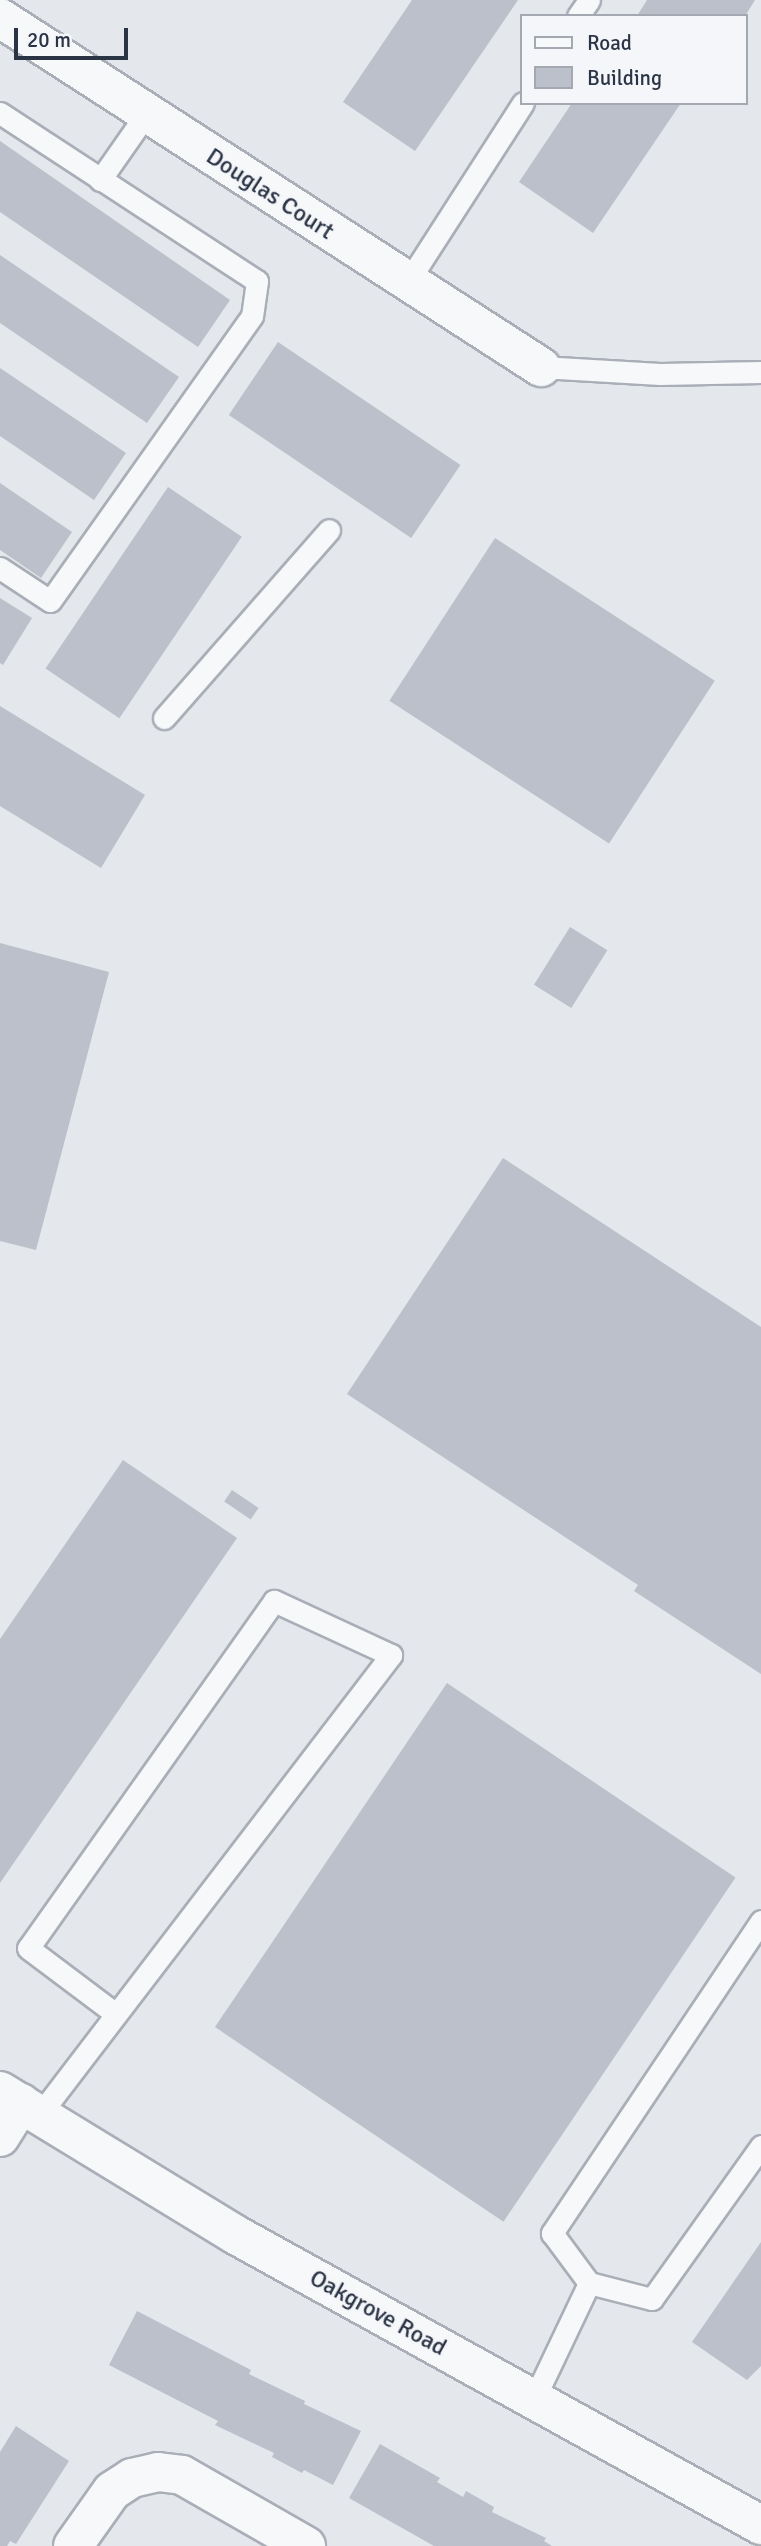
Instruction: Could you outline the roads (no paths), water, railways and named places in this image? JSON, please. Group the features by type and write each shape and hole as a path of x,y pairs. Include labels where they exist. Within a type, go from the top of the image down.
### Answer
{"street":[{"name":"Douglas Court","path":"0,18 407,284 541,367"},
{"path":"0,2137 20,2103"},
{"name":"Oakgrove Road","path":"20,2103 236,2235 761,2525"},
{"path":"73,2546 113,2491 132,2478 158,2472 182,2476 306,2546"}],"lane":[{"path":"407,284 522,105"},
{"path":"0,113 257,281 252,317 50,601 0,568"},
{"path":"100,180 146,114"},
{"path":"541,367 660,374 761,372"},
{"path":"164,718 328,530"},
{"path":"20,2103 116,2014 391,1655 274,1601 28,1948 116,2014"},
{"path":"761,1921 552,2233 589,2283 652,2299 761,2146"},
{"path":"534,2399 589,2283"}]}
